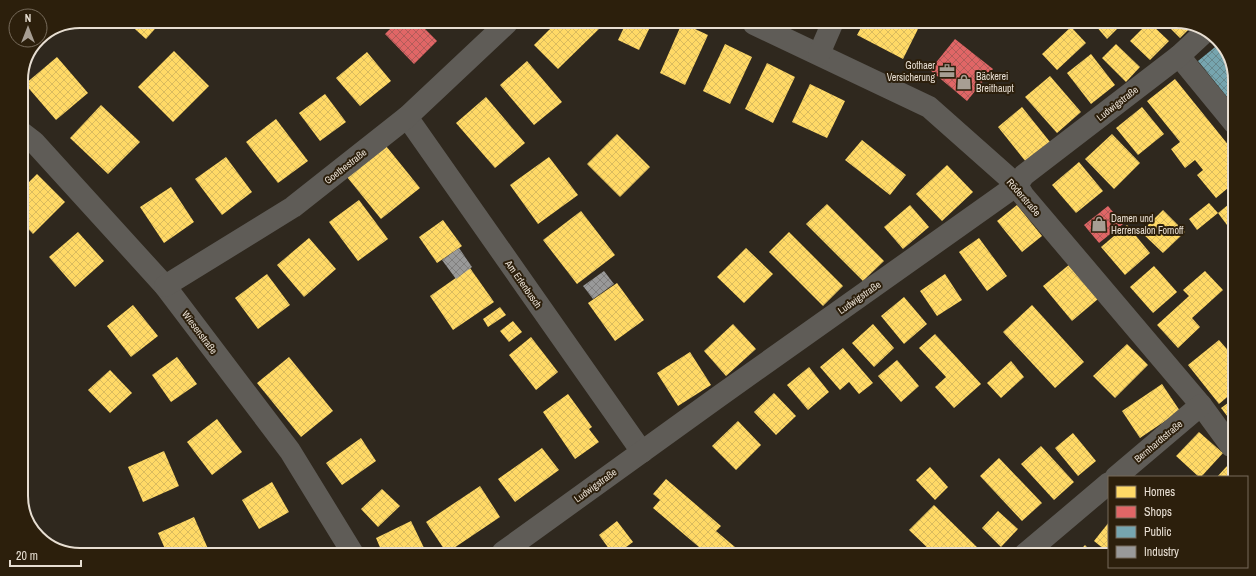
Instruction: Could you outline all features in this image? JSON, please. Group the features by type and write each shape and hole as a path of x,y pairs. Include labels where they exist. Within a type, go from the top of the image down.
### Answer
{"street":[{"name":"Goethestraße","path":"165,286 293,207 407,117 502,28"},
{"name":"Röderstraße","path":"763,28 929,107 1017,185 1023,195 1201,404 1228,442"},
{"path":"819,54 830,28"},
{"name":"Ludwigstraße","path":"509,548 1017,185 1024,175 1179,56 1202,35"},
{"path":"1179,56 1228,116"},
{"name":"Am Erlenbusch","path":"407,117 642,452"},
{"name":"Wiesenstraße","path":"28,137 34,142 165,286 290,452 350,548"},
{"name":"Bernhardtstraße","path":"1117,476 1201,404"},
{"path":"1032,548 1108,484"}],"building: Homes":[{"path":"134,28 156,28 146,39"},
{"path":"551,28 600,28 558,69 534,45"},
{"path":"624,28 650,28 639,50 618,40"},
{"path":"680,28 693,28 708,35 685,85 660,73"},
{"path":"861,28 918,28 903,59 857,35"},
{"path":"1070,28 1072,28 1086,43 1057,70 1042,54"},
{"path":"1098,28 1118,28 1107,39"},
{"path":"1143,28 1155,28 1169,41 1150,60 1130,41"},
{"path":"1170,28 1188,30 1180,38"},
{"path":"725,44 752,57 730,104 703,91"},
{"path":"1116,44 1140,67 1126,82 1102,58"},
{"path":"174,51 209,86 173,122 138,87"},
{"path":"367,52 391,81 360,106 336,78"},
{"path":"1091,54 1115,85 1091,104 1067,73"},
{"path":"57,57 88,93 56,120 28,87 28,81"},
{"path":"527,61 562,102 534,125 500,85"},
{"path":"767,63 795,77 773,123 745,109"},
{"path":"1050,76 1081,112 1057,133 1025,97"},
{"path":"1175,79 1228,145 1228,188 1216,198 1197,175 1203,170 1195,160 1185,168 1171,149 1180,142 1147,101"},
{"path":"810,84 845,101 827,138 792,122"},
{"path":"325,94 346,122 320,141 299,113"},
{"path":"486,97 525,143 495,168 456,123"},
{"path":"101,105 140,142 108,174 70,138"},
{"path":"1022,107 1050,142 1026,162 998,127"},
{"path":"1142,107 1164,134 1138,155 1116,128"},
{"path":"276,119 308,161 278,183 246,142"},
{"path":"617,134 650,167 620,197 587,164"},
{"path":"1112,134 1140,163 1114,189 1085,159"},
{"path":"862,140 906,175 890,195 845,160"},
{"path":"386,146 420,188 381,219 347,177"},
{"path":"226,157 252,192 222,215 195,179"},
{"path":"549,157 578,195 538,224 510,185"},
{"path":"1079,162 1103,191 1076,213 1052,185"},
{"path":"947,165 973,192 942,221 916,194"},
{"path":"37,174 65,202 33,234 28,229 28,183"},
{"path":"171,187 194,222 164,243 140,207"},
{"path":"359,200 388,239 358,261 329,222"},
{"path":"1209,203 1218,213 1197,230 1189,219"},
{"path":"827,204 884,261 863,281 806,224"},
{"path":"910,205 929,227 903,249 884,227"},
{"path":"1017,205 1042,236 1022,252 997,221"},
{"path":"1228,205 1228,226 1218,213"},
{"path":"1163,210 1185,232 1163,253 1141,232"},
{"path":"581,211 615,255 577,284 543,240"},
{"path":"443,220 462,246 437,263 419,237"},
{"path":"1127,225 1150,253 1125,275 1101,247"},
{"path":"78,232 104,261 75,287 49,257"},
{"path":"789,232 843,286 823,306 769,252"},
{"path":"309,238 336,269 304,297 277,265"},
{"path":"979,238 1007,276 987,291 959,252"},
{"path":"746,248 773,274 744,303 717,277"},
{"path":"1070,264 1098,299 1072,321 1043,286"},
{"path":"1154,266 1177,292 1153,313 1130,287"},
{"path":"470,268 494,302 453,330 430,296"},
{"path":"1205,271 1223,290 1192,318 1200,327 1178,348 1157,325 1189,296 1183,290"},
{"path":"267,274 290,305 258,329 235,298"},
{"path":"945,274 962,300 937,316 920,291"},
{"path":"617,283 644,320 615,341 588,303"},
{"path":"904,297 927,324 904,344 881,316"},
{"path":"133,305 158,336 131,357 107,326"},
{"path":"1032,305 1084,362 1055,388 1003,332"},
{"path":"500,307 506,315 488,327 483,319"},
{"path":"513,321 522,332 509,342 500,331"},
{"path":"733,324 756,349 726,376 704,351"},
{"path":"873,324 894,348 874,367 852,343"},
{"path":"935,334 981,384 954,408 935,387 946,377 919,348"},
{"path":"531,337 558,372 536,390 509,355"},
{"path":"1219,340 1228,350 1228,396 1219,404 1188,365"},
{"path":"1127,344 1148,365 1115,398 1093,376"},
{"path":"843,348 873,383 859,394 849,382 840,390 820,367"},
{"path":"690,352 711,385 678,406 657,373"},
{"path":"177,357 197,384 171,402 152,375"},
{"path":"289,357 333,411 301,437 257,383"},
{"path":"897,360 919,386 901,402 878,376"},
{"path":"1011,361 1024,377 1001,398 987,383"},
{"path":"809,367 829,392 808,410 787,385"},
{"path":"110,370 132,393 110,413 88,390"},
{"path":"1162,384 1180,411 1140,438 1122,411"},
{"path":"774,393 796,416 776,435 754,412"},
{"path":"568,394 592,427 589,429 599,442 575,459 543,412"},
{"path":"1228,403 1228,417 1221,408"},
{"path":"217,419 242,452 212,475 187,442"},
{"path":"738,421 761,445 736,470 712,446"},
{"path":"1199,432 1223,453 1202,476 1198,476 1176,456"},
{"path":"1073,433 1096,461 1078,476 1055,448"},
{"path":"361,438 376,461 342,485 326,463"},
{"path":"1041,446 1074,482 1054,500 1021,464"},
{"path":"542,448 559,470 515,502 498,479"},
{"path":"164,451 179,486 143,502 128,467"},
{"path":"999,458 1042,503 1022,521 980,476"},
{"path":"1227,466 1228,467 1228,476 1218,476"},
{"path":"930,467 948,487 935,500 916,480"},
{"path":"666,479 721,526 716,531 736,548 700,548 653,508 660,500 653,494"},
{"path":"272,482 289,512 259,529 242,500"},
{"path":"480,486 500,517 454,548 443,548 426,522"},
{"path":"382,489 400,506 378,527 361,509"},
{"path":"934,505 978,548 928,548 909,530"},
{"path":"998,511 1018,529 1001,547 982,528"},
{"path":"194,517 208,548 165,548 158,533"},
{"path":"411,521 424,548 380,548 376,538"},
{"path":"617,521 633,542 625,548 608,548 599,535"},
{"path":"1108,523 1108,548 1103,548 1094,541"}],"building: Shops":[{"path":"391,28 424,28 437,41 414,64 385,34"},
{"path":"955,39 993,69 967,101 930,70"},
{"path":"1108,206 1123,224 1099,243 1084,225"}],"building: Public":[{"path":"1216,47 1223,57 1227,70 1228,98 1198,61"}],"building: Industry":[{"path":"459,248 472,267 456,279 442,260"},
{"path":"604,271 614,284 593,299 583,286"}],"place":[{"name":"Gothaer Versicherung","path":"947,71"},
{"name":"Bäckerei Breithaupt","path":"964,82"},
{"name":"Damen und Herrensalon Fornoff","path":"1099,224"}]}
